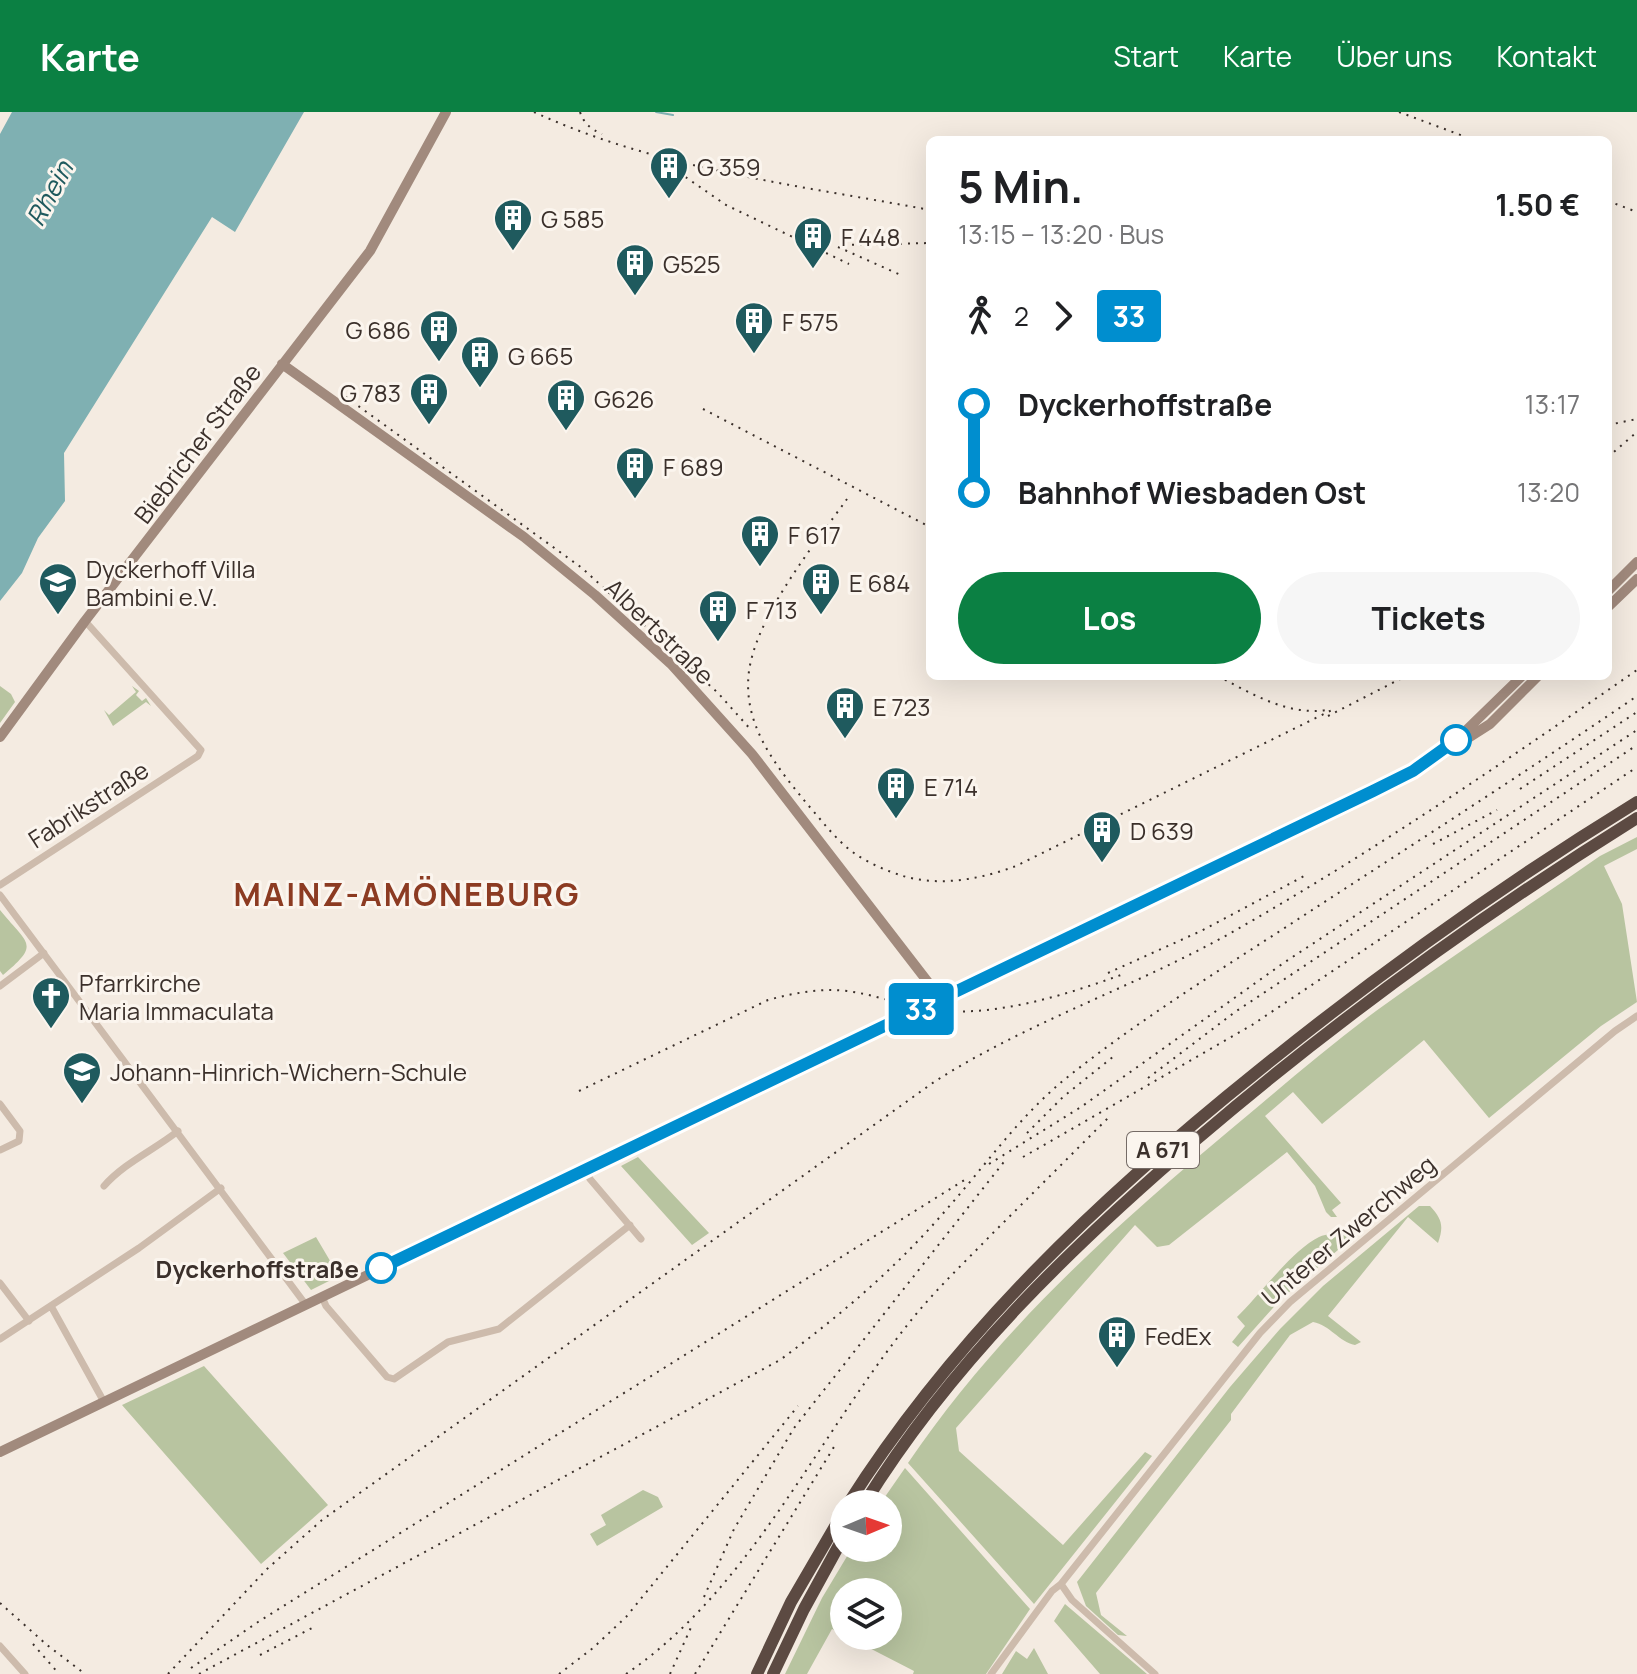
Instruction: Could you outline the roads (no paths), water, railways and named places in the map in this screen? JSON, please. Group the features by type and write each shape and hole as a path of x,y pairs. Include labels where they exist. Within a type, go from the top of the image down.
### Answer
{"highway":[{"name":"A 671","path":"869,1490 898,1429 972,1336 1030,1273 1098,1208 1303,1034 1506,887 1637,802"},
{"name":"A 671","path":"860,1490 909,1438 992,1334 1060,1263 1169,1163 1244,1099 1381,992 1474,925 1637,818"},
{"path":"757,1674 791,1602 830,1535"},
{"path":"773,1674 830,1562"}],"main road":[{"name":"Biebricher Straße","path":"0,737 85,621 373,246 446,112"},
{"name":"Albertstraße","path":"282,364 524,537 595,595 671,664 752,754 941,999"},
{"path":"1612,587 1637,562"},
{"path":"1612,603 1637,579"},
{"path":"1448,748 1518,680"},
{"path":"0,1452 1413,771 1480,732 1534,680"}],"street":[{"name":"Fabrikstraße","path":"0,885 198,756 201,750 85,621"},
{"path":"0,895 306,1305"},
{"path":"0,986 44,953"},
{"name":"Unterer Zwerchweg","path":"991,1674 1052,1591 1061,1584 1260,1333 1290,1302 1615,1031 1637,1016"},
{"path":"0,1104 20,1131 19,1141 0,1150"},
{"path":"104,1186 117,1171 155,1149 178,1131"},
{"path":"586,1170 590,1179 641,1239"},
{"path":"0,1339 139,1248 221,1188"},
{"path":"322,1297 326,1306 387,1377 394,1379 448,1342 499,1329 630,1225"},
{"path":"0,1283 29,1321"},
{"path":"51,1306 104,1402"},
{"path":"1061,1584 1072,1600 1155,1674"},
{"path":"0,1646 25,1674"}],"water":[{"name":"Rhein","path":"12,112 304,112 235,232 212,217 64,453 65,501 38,538 22,573 0,601 0,134"}],"waterway":[{"path":"656,112 673,115"}],"railway":[{"path":"534,112 581,132 679,161 779,183 926,209"},
{"path":"580,112 588,126 602,134"},
{"path":"1399,112 1463,136"},
{"path":"657,163 684,176 726,205 849,264"},
{"path":"1612,203 1637,212"},
{"path":"844,245 926,243"},
{"path":"838,247 903,276"},
{"path":"339,392 582,568 718,693 752,731"},
{"path":"703,409 926,525"},
{"path":"1612,424 1637,419"},
{"path":"1612,454 1637,432"},
{"path":"847,499 789,581 763,627 754,649 748,691 756,727 784,775 841,842 859,857 884,869 917,879 946,881 975,878 1016,866 1336,708"},
{"path":"168,1674 267,1569 322,1520 934,1082 1007,1040 1161,969 1236,930 1439,804 1637,670"},
{"path":"1226,680 1284,706 1298,710 1326,710"},
{"path":"1328,716 1398,680"},
{"path":"199,1674 780,1360 888,1271 927,1231 1032,1110 1064,1080 1171,1002 1637,696"},
{"path":"1520,789 1637,712"},
{"path":"989,1164 1081,1107 1285,962 1637,730"},
{"path":"1148,1078 1235,1012 1637,745"},
{"path":"1023,1157 1252,1025 1637,767"},
{"path":"1433,844 1497,810"},
{"path":"1108,973 1201,931 1308,874"},
{"path":"579,1091 768,1000 787,995 837,990 930,1010 987,1010 1033,1002 1121,975"},
{"path":"1027,1133 1063,1097 1114,1056"},
{"path":"626,1674 669,1640 708,1601 744,1558 778,1513 872,1372 925,1303 1111,1115"},
{"path":"704,1597 734,1529 794,1428 1007,1158"},
{"path":"191,1668 258,1622 966,1179"},
{"path":"559,1674 626,1617 798,1406"},
{"path":"695,1674 837,1442"},
{"path":"0,1603 85,1674"},
{"path":"670,1674 693,1623"},
{"path":"260,1655 314,1627"},
{"path":"33,1644 59,1674"}],"place":[{"name":"G 359","path":"669,200"},
{"name":"G 585","path":"513,252"},
{"name":"F 448","path":"813,270"},
{"name":"G525","path":"635,297"},
{"name":"F 575","path":"754,355"},
{"name":"G 686","path":"439,363"},
{"name":"G 665","path":"480,389"},
{"name":"G 783","path":"429,426"},
{"name":"G626","path":"566,432"},
{"name":"F 689","path":"635,500"},
{"name":"F 617","path":"760,568"},
{"name":"Dyckerhoff Villa Bambini e.V.","path":"58,616"},
{"name":"E 684","path":"821,616"},
{"name":"F 713","path":"718,643"},
{"name":"E 723","path":"845,740"},
{"name":"E 714","path":"896,820"},
{"name":"D 639","path":"1102,864"},
{"name":"Pfarrkirche Maria Immaculata","path":"51,1030"},
{"name":"Johann-Hinrich-Wichern-Schule","path":"82,1105"},
{"name":"Dyckerhoffstraße","path":"381,1268"},
{"name":"FedEx","path":"1117,1369"}],"district":[{"name":"MAINZ-AMÖNEBURG","path":"407,894"}]}
